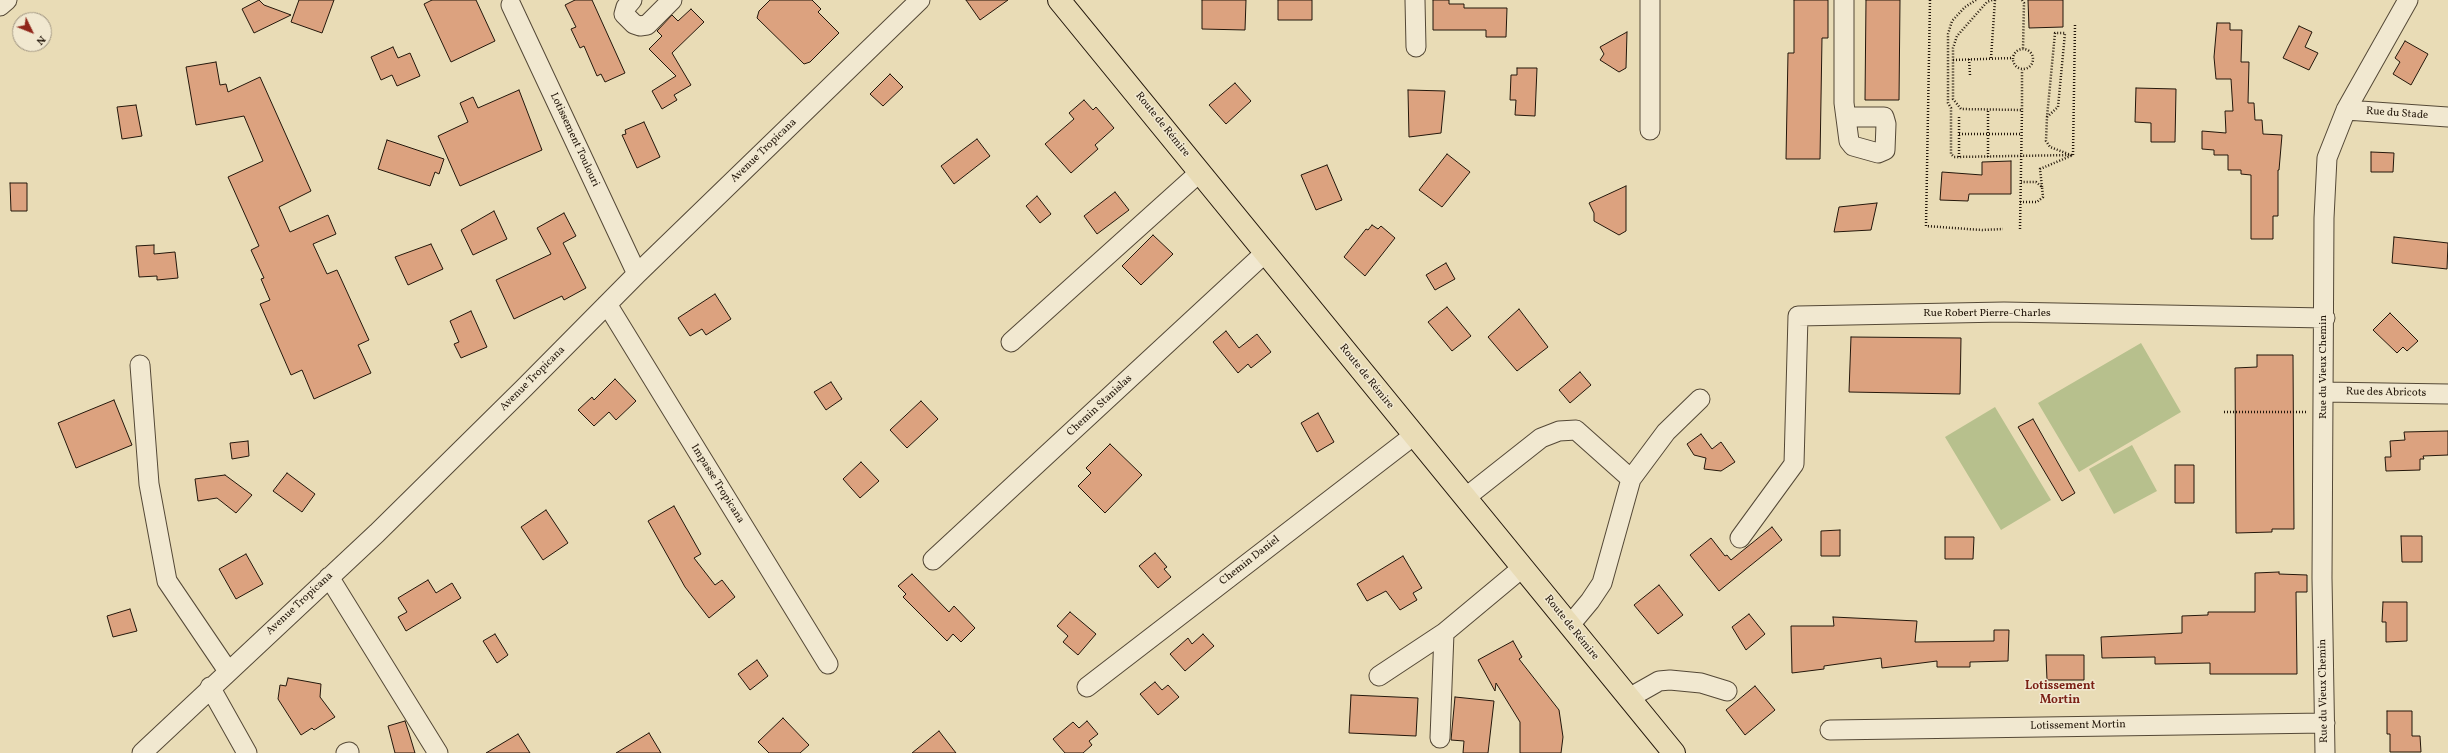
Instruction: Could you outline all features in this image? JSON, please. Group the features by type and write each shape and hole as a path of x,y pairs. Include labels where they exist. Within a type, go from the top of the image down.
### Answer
{"main road":[{"name":"Route de Rémire","path":"1059,0 1266,252 1413,436 1674,753"}],"street":[{"path":"0,6 7,0"},
{"path":"632,0 626,7 624,14 634,24 640,26 647,25 672,0"},
{"name":"Avenue Tropicana","path":"142,753 210,687 329,577 524,388 636,274 920,0"},
{"path":"1415,0 1416,47"},
{"path":"1650,0 1650,130"},
{"path":"1844,0 1845,110"},
{"name":"Rue du Vieux Chemin","path":"2325,753 2322,578 2327,158 2346,110 2408,0"},
{"name":"Lotissement Toulouri","path":"511,5 636,274"},
{"name":"Rue du Stade","path":"2346,110 2448,117"},
{"path":"1011,342 1200,172"},
{"name":"Chemin Stanislas","path":"933,560 1266,252"},
{"name":"Impasse Tropicana","path":"606,304 828,664"},
{"name":"Rue Robert Pierre-Charles","path":"1740,538 1794,464 1798,316 2004,312 2325,318"},
{"path":"140,365 149,484 167,581 228,671"},
{"name":"Rue des Abricots","path":"2324,392 2448,394"},
{"path":"1570,625 1590,601 1602,583 1631,479 1666,432 1700,399"},
{"path":"1464,498 1541,438 1559,431 1576,430 1631,479"},
{"name":"Chemin Daniel","path":"1087,687 1413,436"},
{"path":"1379,676 1444,634 1522,568"},
{"path":"329,577 438,753"},
{"path":"1440,738 1444,634"},
{"path":"1629,698 1659,681 1670,680 1701,683 1727,691"},
{"path":"210,687 247,753"},
{"name":"Lotissement Mortin","path":"1830,730 2325,723"}],"path":[{"path":"1930,0 1926,226 1982,230 2003,229"},
{"path":"1976,0 1965,7 1952,21 1948,34 1948,103 1951,108 1951,154 1959,157 2073,155"},
{"path":"1992,0 1987,2 1957,36 1953,48 1953,99 1956,105 1961,109 2022,110"},
{"path":"1991,58 1995,0"},
{"path":"2022,0 2024,3 2023,49"},
{"path":"2073,155 2075,24"},
{"path":"2047,117 2058,107 2065,33 2055,33 2047,117 2046,140 2050,147 2073,155"},
{"path":"2012,58 2015,52 2023,49 2031,52 2033,59 2031,66 2022,70"},
{"path":"1953,60 2012,58"},
{"path":"2012,58 2016,67 2022,70"},
{"path":"1969,60 1970,75"},
{"path":"2020,229 2022,70"},
{"path":"1988,110 1988,156"},
{"path":"1959,117 1959,157"},
{"path":"1959,134 2021,134"},
{"path":"2020,202 2037,202 2043,197 2040,169 2073,155"},
{"path":"2021,182 2036,182 2042,187"},
{"path":"2224,412 2311,413 2324,410"}],"green space":[{"path":"2141,343 2181,412 2079,472 2038,403"},
{"path":"1995,407 2051,500 2001,530 1945,437"},
{"path":"2132,445 2157,491 2114,514 2089,469"}],"building":[{"path":"259,0 264,5 291,15 254,33 242,9"},
{"path":"299,0 334,0 322,33 291,22"},
{"path":"432,0 476,0 495,41 451,62 424,4"},
{"path":"575,0 592,0 625,73 605,82 601,74 597,76 584,46 580,48 571,29 576,27 565,5"},
{"path":"770,0 812,0 821,9 818,12 839,33 810,62 804,64 757,18 759,11"},
{"path":"966,0 1008,0 980,20"},
{"path":"1202,0 1246,0 1245,30 1202,29"},
{"path":"1278,0 1312,0 1312,20 1278,20"},
{"path":"1433,0 1449,0 1449,4 1464,4 1464,8 1507,8 1506,37 1486,37 1486,30 1433,30"},
{"path":"1794,0 1828,0 1828,38 1822,38 1820,159 1786,159 1788,53 1794,53"},
{"path":"1866,0 1900,0 1899,100 1865,100"},
{"path":"2028,0 2063,0 2063,27 2029,28"},
{"path":"691,9 704,22 672,53 691,85 674,95 677,100 662,109 652,91 676,76 649,49 662,36 657,31 672,15 678,21"},
{"path":"2217,23 2230,23 2230,30 2242,30 2241,62 2249,62 2248,103 2254,103 2255,120 2262,120 2263,134 2282,135 2278,170 2278,216 2273,216 2273,239 2251,239 2251,175 2241,174 2241,170 2228,170 2228,155 2214,155 2214,150 2202,149 2202,131 2226,133 2225,111 2233,111 2231,79 2216,79 2214,57"},
{"path":"2299,26 2312,32 2305,47 2318,53 2309,70 2283,58"},
{"path":"1627,32 1626,68 1619,72 1600,60 1604,54 1600,47"},
{"path":"2405,41 2428,54 2411,85 2393,74 2400,62 2395,58"},
{"path":"393,47 398,58 410,53 420,76 397,86 392,75 381,80 371,57"},
{"path":"216,62 220,85 226,84 228,92 260,77 311,191 279,207 290,232 328,215 336,234 313,244 327,274 337,270 369,340 358,345 371,373 314,399 302,370 291,375 260,304 270,300 261,279 264,278 251,250 259,246 228,177 263,161 244,116 196,125 186,67"},
{"path":"1517,68 1537,68 1535,116 1515,115 1516,100 1510,100 1511,75 1517,75"},
{"path":"890,74 903,87 883,106 870,94"},
{"path":"1235,83 1251,101 1226,124 1209,105"},
{"path":"2136,88 2176,89 2175,142 2151,142 2151,123 2135,122"},
{"path":"519,90 542,150 460,186 438,136 468,122 460,103 473,97 478,108"},
{"path":"1408,90 1445,91 1441,133 1409,137"},
{"path":"1084,100 1093,110 1096,107 1114,128 1095,145 1098,149 1071,173 1045,144 1074,119 1069,113"},
{"path":"136,105 142,136 122,139 117,107"},
{"path":"644,122 660,157 637,168 622,135 626,134 625,130"},
{"path":"977,139 990,156 954,184 941,166"},
{"path":"387,140 444,159 439,174 435,172 430,186 378,169"},
{"path":"2371,152 2394,153 2393,172 2371,172"},
{"path":"1447,154 1470,172 1442,207 1419,190"},
{"path":"2011,161 2011,194 1969,194 1968,201 1940,200 1942,172 1982,175 1982,162"},
{"path":"1327,165 1342,200 1316,210 1301,175"},
{"path":"10,183 27,183 27,211 11,211"},
{"path":"1626,186 1626,231 1619,235 1594,221 1594,213 1589,203"},
{"path":"1115,192 1129,210 1097,234 1084,216"},
{"path":"1037,196 1051,214 1040,223 1026,206"},
{"path":"1877,203 1871,230 1834,232 1839,207"},
{"path":"494,211 507,239 473,255 461,230"},
{"path":"564,213 576,236 563,243 586,288 564,300 562,296 514,319 496,280 551,254 537,228"},
{"path":"1372,225 1378,229 1381,226 1395,238 1365,276 1344,257 1366,229 1368,230"},
{"path":"1153,235 1173,254 1141,285 1122,266"},
{"path":"2394,237 2448,243 2447,269 2392,263"},
{"path":"431,244 443,269 408,285 395,257"},
{"path":"154,245 154,254 175,252 178,278 157,280 157,276 139,277 136,246"},
{"path":"1446,263 1455,279 1435,290 1426,275"},
{"path":"715,294 731,319 706,335 702,329 690,336 678,318"},
{"path":"1447,307 1471,336 1452,351 1428,322"},
{"path":"1519,309 1548,347 1517,371 1488,337"},
{"path":"471,311 487,347 461,358 454,344 459,342 450,321"},
{"path":"2390,313 2418,341 2407,351 2403,347 2397,353 2373,330"},
{"path":"1226,331 1239,348 1257,334 1271,352 1251,368 1248,364 1238,373 1213,342"},
{"path":"1851,337 1961,338 1960,394 1849,392"},
{"path":"2257,355 2293,355 2294,529 2272,529 2272,532 2236,533 2235,368 2257,367"},
{"path":"1580,372 1591,385 1570,403 1559,390"},
{"path":"615,379 636,401 616,420 609,412 594,426 578,410 592,397 594,400"},
{"path":"831,382 842,399 826,410 814,392"},
{"path":"114,400 132,445 76,468 58,423"},
{"path":"921,401 938,419 907,448 890,430"},
{"path":"1318,413 1334,442 1317,452 1301,423"},
{"path":"2033,419 2075,493 2062,501 2018,427"},
{"path":"2448,431 2448,455 2423,456 2424,459 2420,459 2420,470 2386,471 2385,457 2391,457 2390,441 2405,440 2404,432"},
{"path":"1701,434 1712,449 1721,442 1735,462 1721,471 1704,469 1706,458 1694,455 1687,444"},
{"path":"248,441 249,456 232,459 230,443"},
{"path":"1110,444 1142,475 1105,513 1078,486 1091,473 1086,468"},
{"path":"861,462 879,481 860,498 843,479"},
{"path":"2175,465 2194,465 2194,503 2175,503"},
{"path":"287,473 315,494 302,512 273,491"},
{"path":"225,475 252,495 236,513 217,498 198,501 195,479"},
{"path":"674,506 701,554 694,558 715,585 722,580 735,597 709,618 685,587 648,521"},
{"path":"546,510 568,543 543,560 521,527"},
{"path":"1772,527 1782,540 1719,591 1690,555 1711,538 1725,556 1727,555 1731,560"},
{"path":"1840,530 1840,556 1821,556 1821,531"},
{"path":"2401,536 2422,536 2422,562 2402,562"},
{"path":"1945,537 1974,537 1973,559 1945,559"},
{"path":"1155,553 1167,567 1164,569 1171,577 1158,588 1139,566"},
{"path":"246,554 263,584 236,599 219,569"},
{"path":"1403,556 1422,588 1413,593 1417,600 1400,610 1386,591 1367,601 1357,584"},
{"path":"2279,572 2279,574 2307,575 2307,592 2296,592 2297,674 2210,674 2210,663 2155,664 2155,657 2102,658 2101,637 2182,633 2182,616 2208,615 2208,612 2255,612 2255,573"},
{"path":"912,574 949,612 954,606 975,628 961,642 953,634 947,641 903,597 906,594 898,586"},
{"path":"428,580 436,593 452,583 461,598 406,631 398,617 407,612 398,598"},
{"path":"1659,585 1683,615 1658,634 1634,605"},
{"path":"2383,602 2407,602 2407,641 2386,642 2386,622 2382,622"},
{"path":"130,609 137,631 113,637 107,616"},
{"path":"1070,612 1096,634 1078,655 1063,642 1068,636 1057,626"},
{"path":"1749,614 1765,634 1746,650 1732,627"},
{"path":"1833,617 1917,621 1915,642 1994,641 1994,630 2009,630 2008,661 1970,662 1970,667 1937,667 1937,661 1882,668 1881,658 1824,666 1824,669 1792,673 1791,626 1834,626"},
{"path":"495,634 508,655 497,663 483,641"},
{"path":"1203,634 1214,646 1185,671 1170,654 1188,638 1192,644"},
{"path":"1513,641 1522,657 1519,659 1559,710 1563,737 1561,753 1520,753 1520,722 1496,683 1495,691 1478,660"},
{"path":"2046,655 2084,655 2084,680 2047,680"},
{"path":"757,660 768,676 750,690 738,674"},
{"path":"288,678 321,684 320,697 335,717 314,730 312,728 301,735 278,699 280,685 286,686"},
{"path":"1155,682 1162,690 1168,685 1179,697 1158,715 1140,694"},
{"path":"1755,686 1775,710 1745,735 1726,710"},
{"path":"1351,695 1418,698 1416,736 1349,733"},
{"path":"1455,697 1494,701 1488,753 1463,753 1464,741 1451,740"},
{"path":"2387,711 2412,711 2412,736 2420,736 2421,752 2390,752 2390,734 2387,734"},
{"path":"783,718 809,745 800,753 769,753 758,742"},
{"path":"405,721 415,753 395,753 388,726"},
{"path":"1087,721 1098,734 1089,741 1092,745 1083,753 1065,753 1053,739 1073,722 1079,728"},
{"path":"939,731 956,753 912,753"},
{"path":"649,733 661,753 616,753"},
{"path":"518,734 530,753 486,753"}],"district":[{"name":"Lotissement Mortin","path":"2060,694"}]}
